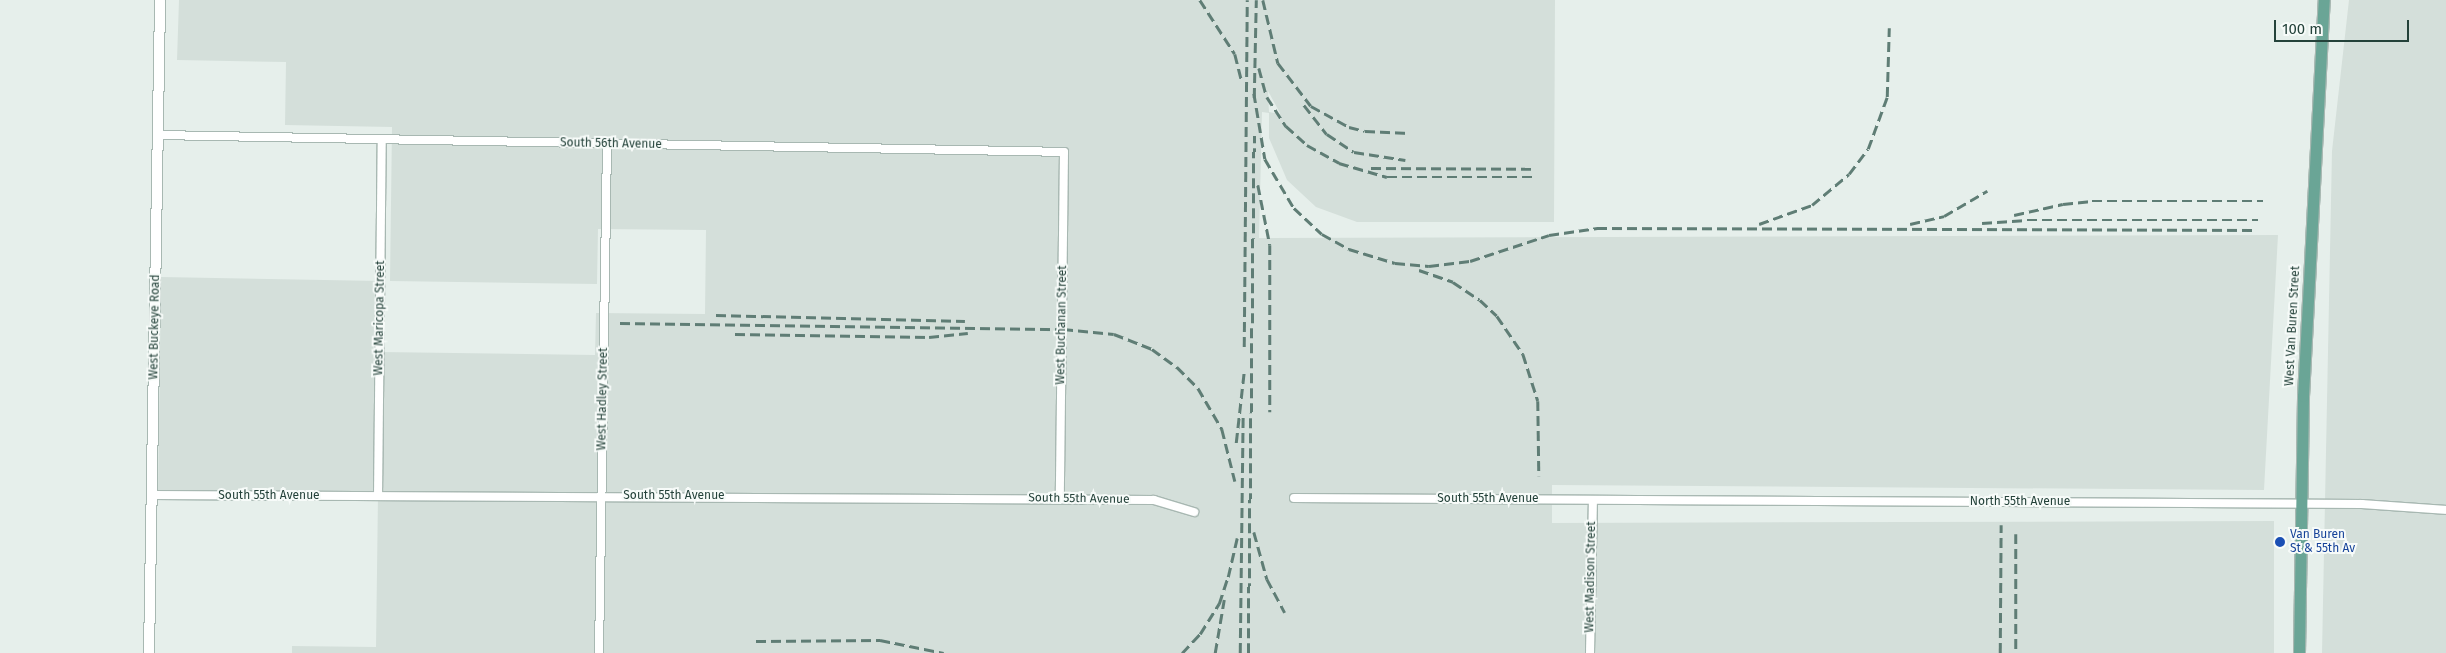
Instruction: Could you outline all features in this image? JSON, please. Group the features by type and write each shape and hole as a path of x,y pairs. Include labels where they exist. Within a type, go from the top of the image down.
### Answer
{"main road":[{"name":"West Buckeye Road","path":"149,653 160,0"},
{"name":"West Van Buren Street","path":"2299,653 2300,504 2314,148 2324,0"}],"street":[{"name":"South 56th Avenue","path":"158,135 1064,152"},
{"name":"West Maricopa Street","path":"378,496 382,140"},
{"name":"West Hadley Street","path":"598,653 607,144"},
{"name":"West Buchanan Street","path":"1060,499 1064,152"},
{"name":"South 55th Avenue","path":"153,495 1154,500 1194,512"},
{"name":"South 55th Avenue","path":"1294,498 1593,500"},
{"name":"North 55th Avenue","path":"1593,500 2396,505 2446,510"},
{"name":"West Madison Street","path":"1590,653 1593,500"}],"shaded area":[{"path":"179,0 1555,0 1554,222 1357,222 1316,207 1287,180 1269,138 1269,113 1262,112 1259,238 2278,235 2264,490 1552,485 1552,523 2274,521 2274,653 292,653 292,646 376,647 378,495 158,491 161,277 380,281 380,352 595,355 596,313 705,314 706,230 598,229 597,284 390,281 392,127 285,125 286,62 177,60","holes":["1268,91 1280,113 1269,112"]},
{"path":"2349,0 2446,0 2446,653 2322,653 2332,151"}],"railway":[{"path":"1200,0 1235,54 1242,82"},
{"path":"1244,347 1247,0"},
{"path":"1254,98 1256,0"},
{"path":"1263,0 1278,63 1311,106 1349,127 1365,131 1409,133"},
{"path":"1759,224 1812,205 1849,174 1868,149 1887,97 1889,28"},
{"path":"1259,68 1267,97 1286,126 1307,145 1339,163 1387,177 1536,177"},
{"path":"1254,93 1265,159 1294,208 1322,234 1349,249 1395,263 1429,266 1470,261 1549,235 1597,228 2256,230"},
{"path":"1304,105 1327,134 1354,152 1405,160"},
{"path":"1248,653 1254,136"},
{"path":"1371,168 1536,169"},
{"path":"1258,185 1270,245 1270,412"},
{"path":"1910,224 1944,216 1987,191"},
{"path":"2014,215 2063,204 2092,201 2263,201"},
{"path":"1982,223 2027,220 2258,220"},
{"path":"1419,270 1453,282 1480,300 1497,316 1523,354 1538,401 1539,476"},
{"path":"716,315 965,321"},
{"path":"620,323 1063,329 1114,334 1152,349 1177,367 1198,388 1222,429 1235,481"},
{"path":"735,334 929,337 968,333"},
{"path":"1236,443 1244,372"},
{"path":"1240,653 1243,417"},
{"path":"2000,653 2001,525"},
{"path":"1254,532 1267,579 1285,613"},
{"path":"2016,534 2016,653"},
{"path":"1182,653 1200,634 1219,604 1228,577 1237,538"},
{"path":"1215,653 1224,600"},
{"path":"756,641 880,640 944,653"}],"place":[{"name":"Van Buren St & 55th Av","path":"2280,542"}]}
